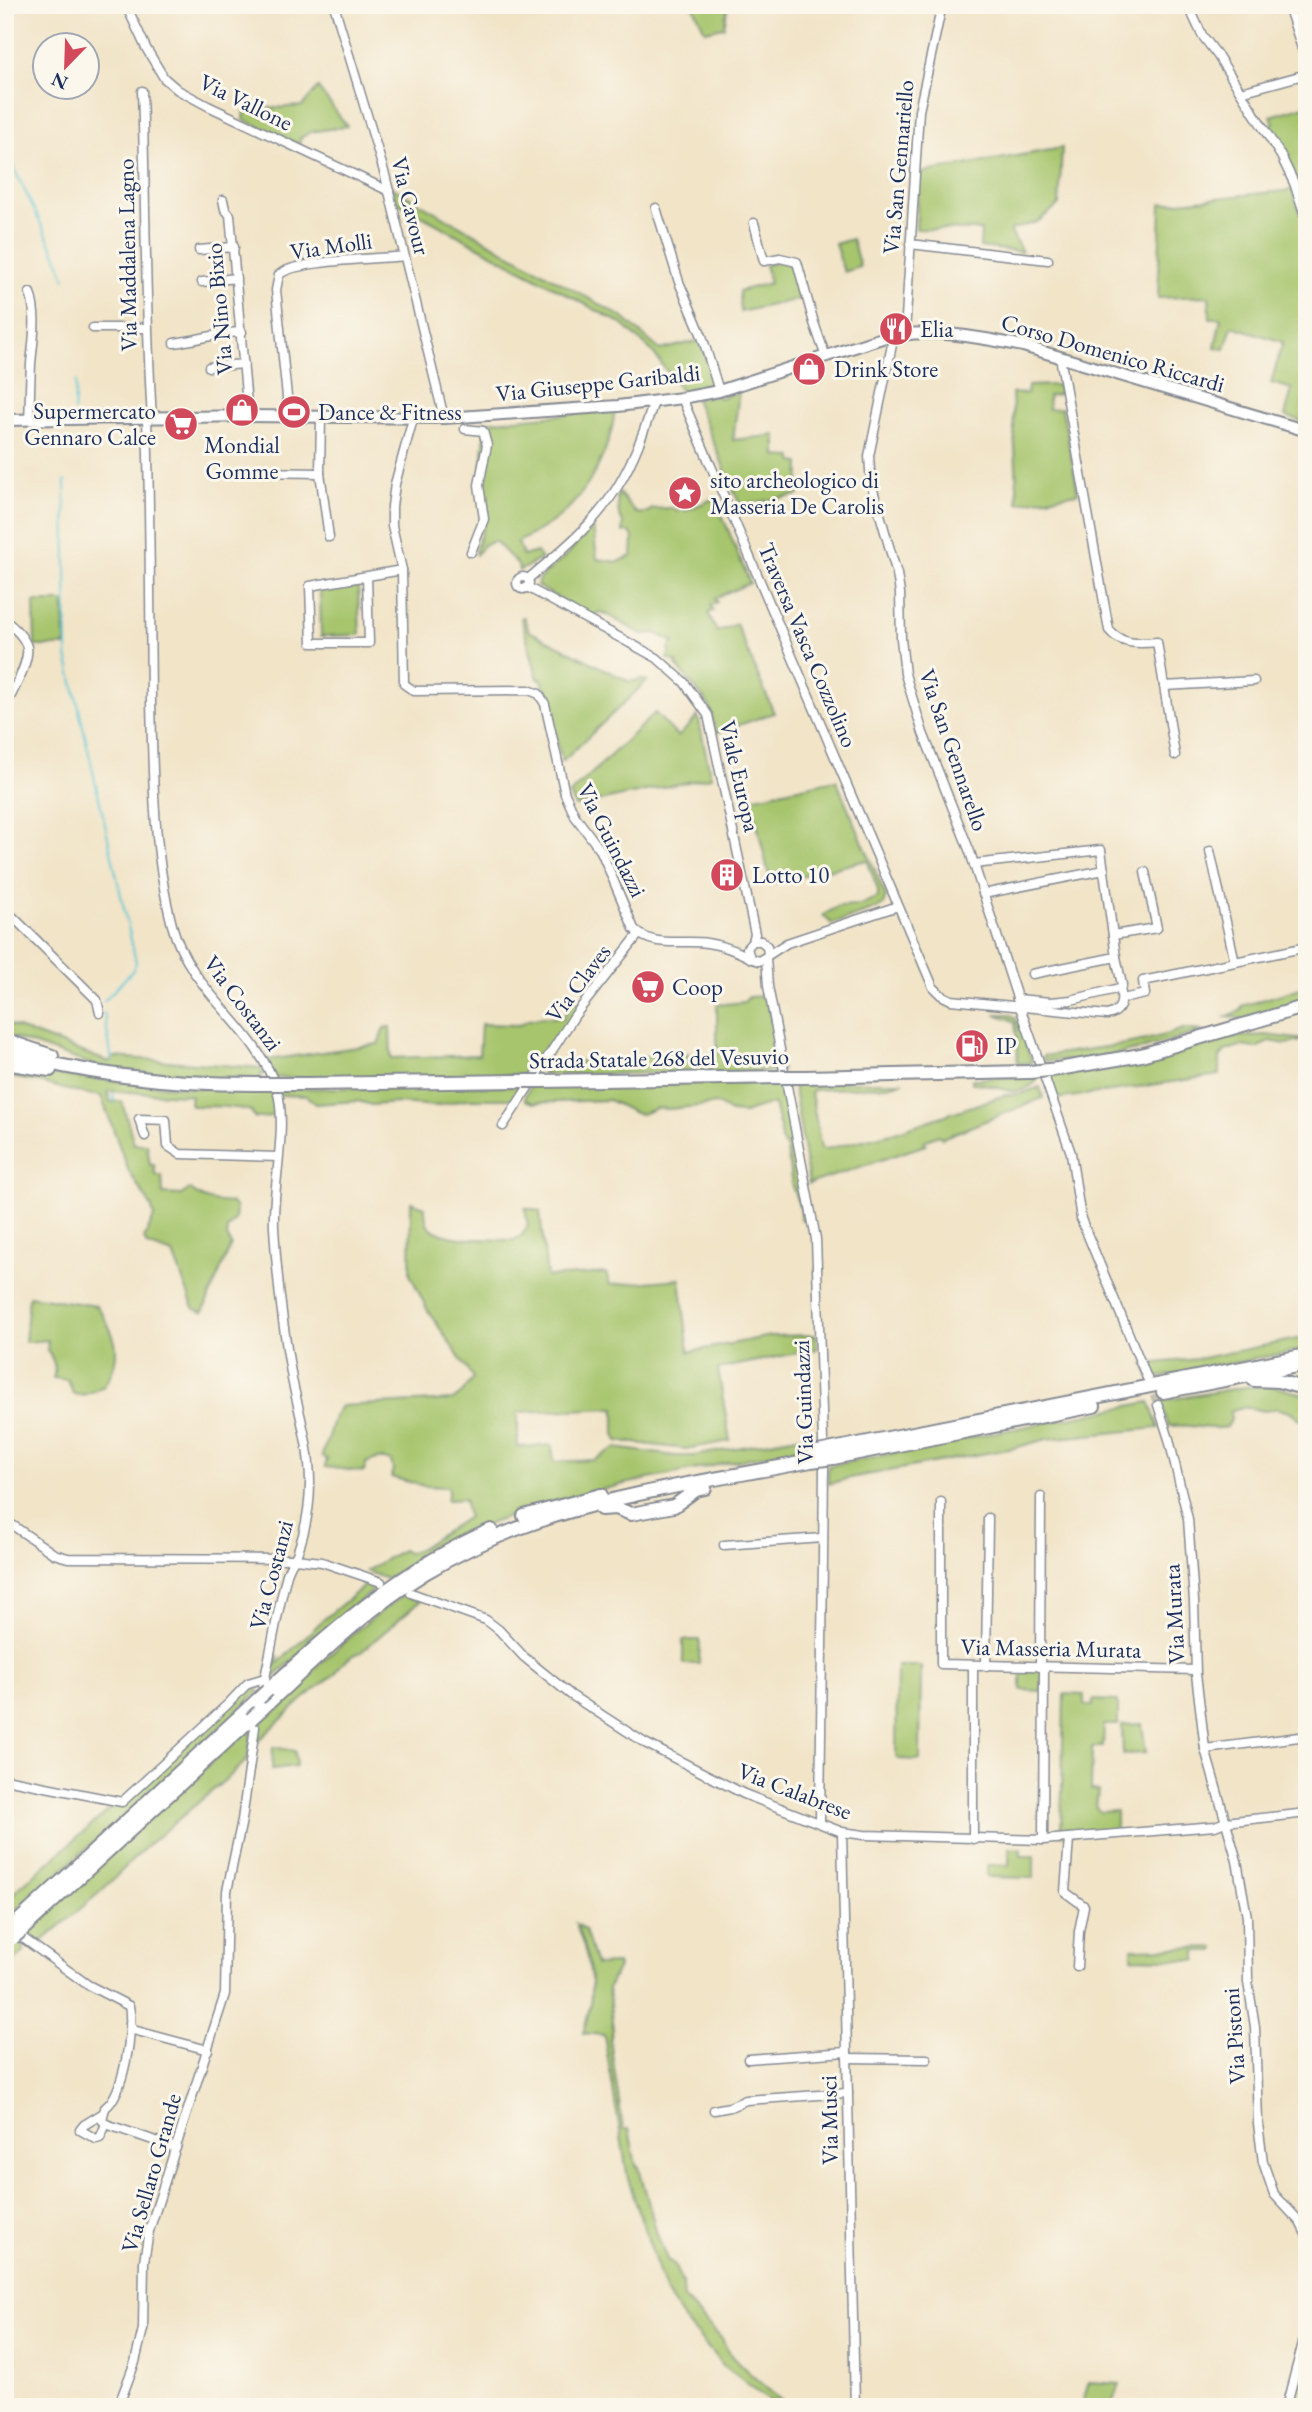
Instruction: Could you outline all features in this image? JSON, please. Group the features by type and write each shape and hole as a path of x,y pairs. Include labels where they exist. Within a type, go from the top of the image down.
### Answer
{"highway":[{"name":"Strada Statale 268 del Vesuvio","path":"5,1052 90,1071 172,1081 267,1084 1030,1072 1141,1055 1307,1006"},
{"path":"5,1040 90,1071"},
{"path":"5,1063 47,1070 90,1071"},
{"path":"833,1453 1307,1355"},
{"path":"10,1933 253,1723 265,1685 389,1587 432,1559 497,1527 580,1499 1307,1364"},
{"path":"1226,1380 1278,1381 1307,1389"},
{"path":"10,1933 259,1705 358,1621 414,1580 473,1547 535,1521 614,1500 753,1473 812,1457"}],"main road":[{"name":"Via Giuseppe Garibaldi","path":"5,420 248,416 413,419 654,402 719,391 899,334"},
{"name":"Corso Domenico Riccardi","path":"899,334 934,334 997,341 1060,357 1307,431"}],"street":[{"name":"Via Vallone","path":"126,5 156,67 178,90 389,191"},
{"name":"Via Cavour","path":"334,5 389,191 444,418"},
{"name":"Via San Gennariello","path":"899,334 910,244 919,111 942,5"},
{"path":"1188,5 1202,35 1281,156 1307,220"},
{"path":"1289,8 1307,64"},
{"path":"1241,92 1307,74"},
{"name":"Via Maddalena Lagno","path":"142,91 149,418"},
{"name":"Via Nino Bixio","path":"223,200 230,215 248,416"},
{"path":"656,208 679,282 702,336 719,391"},
{"path":"754,223 764,261 780,258 797,262 826,356"},
{"path":"910,244 1048,260"},
{"path":"198,250 233,247"},
{"name":"Via Molli","path":"289,416 276,290 279,275 289,268 308,265 404,256"},
{"path":"202,282 236,278"},
{"path":"29,420 36,321 30,293"},
{"path":"93,328 146,328"},
{"path":"174,343 203,340 217,333 242,332"},
{"name":"Via San Gennarello","path":"899,334 869,456 872,483 897,574 902,651 913,702 974,864 1018,1003"},
{"path":"1060,357 1109,631 1113,636 1129,642 1157,642 1175,755"},
{"path":"209,367 244,364"},
{"name":"Traversa Vasca Cozzolino","path":"682,398 930,982 941,995 957,1001 1018,1003"},
{"name":"Viale Europa","path":"654,402 625,474 608,501 582,531 527,583 657,658 684,682 708,715 756,941"},
{"path":"321,417 320,473 329,537"},
{"name":"Via Costanzi","path":"149,418 153,800 161,872 172,926 182,952 200,983 249,1039 265,1063 277,1091 280,1113 273,1205 276,1276 281,1320 306,1436 310,1481 308,1509 295,1559 286,1578 265,1685"},
{"name":"Via Guindazzi","path":"413,419 395,484 392,506 392,526 402,569 404,684 414,691 529,690 539,694 545,704 565,794 575,816 601,850 634,929 643,939 653,941 704,942 728,947 750,958 768,986"},
{"path":"465,429 483,431 487,446 479,485 484,519 471,552"},
{"path":"254,471 320,473"},
{"path":"367,577 369,643 312,643 310,586 402,569"},
{"path":"5,620 27,645 27,658 5,707"},
{"path":"1164,686 1254,681"},
{"path":"974,864 1101,850 1116,957 1122,981 1122,999 1118,1009 1107,1014 1018,1003"},
{"path":"1210,850 1235,962"},
{"path":"984,894 1104,870"},
{"path":"1113,935 1157,928 1145,872"},
{"path":"5,884 8,913 97,1000 100,1013"},
{"path":"756,941 750,958 759,961 787,943 898,906"},
{"name":"Via Claves","path":"503,1126 575,1016 639,933"},
{"path":"728,947 756,941 787,943"},
{"name":"Via Guindazzi","path":"756,941 767,956 768,986 816,1239 824,1469 820,1822"},
{"path":"1122,999 1145,994 1143,981 1307,947"},
{"path":"1032,974 1116,957"},
{"path":"1018,1003 1061,1001 1120,988"},
{"path":"1018,1003 1071,1153 1081,1219 1147,1378"},
{"path":"145,1136 139,1119 166,1120 168,1146 180,1154 278,1157"},
{"name":"Via Murata","path":"1158,1405 1186,1505 1194,1601 1195,1670 1205,1749 1225,1822"},
{"path":"1041,1497 1043,1840"},
{"name":"Via Masseria Murata","path":"941,1502 941,1663 1195,1670"},
{"path":"986,1666 988,1518"},
{"path":"5,1521 54,1554 68,1558 295,1559 322,1562 381,1582"},
{"path":"724,1545 823,1538"},
{"name":"Via Calabrese","path":"411,1593 486,1620 524,1657 571,1695 615,1725 671,1757 744,1794 842,1832 973,1839 1069,1839 1215,1826 1225,1822 1307,1813"},
{"path":"973,1665 973,1839"},
{"path":"5,1779 122,1802 229,1704 247,1683 265,1685"},
{"name":"Via Sellaro Grande","path":"118,2407 135,2362 143,2329 142,2289 148,2241 225,1994 229,1874 242,1820 253,1723"},
{"path":"1205,1749 1307,1736"},
{"name":"Via Pistoni","path":"1225,1822 1237,1861 1247,1917 1248,1982 1255,2027 1258,2124 1263,2162 1274,2194 1300,2222 1307,2236"},
{"name":"Via Musci","path":"842,1832 855,2407"},
{"path":"1069,1839 1065,1892 1083,1903 1085,1910 1079,1931 1077,1967"},
{"path":"10,1933 88,1985 129,2006 130,2024 124,2071 111,2103 102,2114 102,2120 106,2124 176,2148"},
{"path":"130,2024 133,2030 208,2050"},
{"path":"748,2059 847,2055 927,2059"},
{"path":"714,2110 746,2100 848,2093"},
{"path":"102,2114 80,2130 100,2138 106,2124"},
{"path":"1286,2407 1307,2328"}],"green space":[{"path":"693,5 728,5 724,27 705,31"},
{"path":"318,88 347,126 311,132 300,138 300,145 244,120 245,110 302,106"},
{"path":"1307,105 1307,209 1290,163 1266,128 1274,123 1271,116"},
{"path":"1062,148 1059,205 1037,222 1010,230 1022,252 980,247 981,230 916,229 919,173"},
{"path":"391,187 622,317 660,350 701,340 714,384 682,392 652,351 622,324 394,201"},
{"path":"1292,190 1307,230 1307,423 1285,416 1292,389 1271,383 1283,342 1232,326 1225,349 1215,347 1221,318 1210,318 1209,296 1158,298 1161,204"},
{"path":"852,239 860,267 844,272 835,244"},
{"path":"782,261 795,267 804,298 740,312 739,291 770,283 765,265"},
{"path":"1058,385 1060,394 1048,396 1049,409 1062,408 1078,493 1018,503 1012,393 1027,394 1028,386"},
{"path":"739,392 733,440 776,435 776,456 793,457 793,462 800,463 799,495 740,505 695,399 718,395 719,398"},
{"path":"615,410 604,454 581,494 555,520 518,542 523,556 537,552 541,559 519,571 518,565 495,541 483,545 476,555 485,521 481,481 485,429 482,422"},
{"path":"619,493 636,513 672,508 685,511 715,498 750,583 715,598 717,602 711,605 713,611 708,613 717,632 736,624 774,713 716,733 709,705 676,665 678,663 667,658 669,648 674,642 655,633 642,634 604,613 599,612 592,617 537,586 539,579 567,555 593,526 597,559 618,562 632,556 633,537 630,532 623,532 623,523 619,516"},
{"path":"358,587 360,635 321,636 320,588"},
{"path":"34,602 64,602 65,646 35,646"},
{"path":"524,617 529,631 630,682 641,679 647,681 562,762 542,679 538,679 521,618"},
{"path":"655,713 678,737 698,716 711,777 575,806 570,794"},
{"path":"836,780 886,896 883,905 878,908 832,924 823,915 839,906 860,905 878,897 867,860 771,884 751,798"},
{"path":"1307,986 1307,1000 1245,1019 1226,1017 1242,1010 1242,1006"},
{"path":"766,996 782,1071 542,1075 553,1063 559,1062 624,1061 652,1054 717,1055 717,1005"},
{"path":"575,1001 583,1002 540,1067 535,1067 526,1075 276,1078 267,1060 378,1044 384,1028 390,1027 391,1058 479,1055 481,1024 519,1025 544,1017 563,1018"},
{"path":"995,1014 1009,1014 1016,1018 1032,1062 1017,1064 1015,1023"},
{"path":"5,1023 109,1062 114,1057 262,1068 265,1073 261,1074 262,1079 188,1078 99,1067 5,1035"},
{"path":"1183,1029 1203,1031 1137,1050 1072,1062 1044,1061 1043,1056 1131,1043"},
{"path":"1265,1035 1306,1040 1286,1044 1271,1041 1256,1048 1240,1046 1225,1051 1220,1057 1220,1075 1057,1099 1049,1075 1218,1038"},
{"path":"5,1066 38,1073 183,1088 271,1088 275,1113 258,1118 255,1118 251,1111 244,1109 192,1106 191,1096 187,1095 108,1091 110,1102 122,1101 134,1144 147,1144 150,1165 154,1165 155,1175 162,1175 163,1194 181,1195 190,1189 204,1198 232,1203 236,1208 235,1220 227,1229 231,1245 203,1312 195,1309 192,1304 173,1254 147,1245 144,1239 154,1217 152,1208 129,1172 101,1096 9,1077 5,1075"},
{"path":"1035,1076 1037,1081 1013,1091 972,1083 972,1079"},
{"path":"783,1082 807,1220 800,1218 801,1210 792,1186 787,1150 781,1140 774,1105 744,1113 731,1112 717,1104 657,1108 642,1114 609,1100 533,1103 525,1100 531,1085"},
{"path":"793,1082 904,1082 887,1086 813,1090 811,1093 821,1148 826,1149 892,1133 1005,1095 1020,1094 1040,1087 1043,1098 942,1138 939,1135 924,1141 926,1145 809,1184"},
{"path":"526,1085 514,1099 466,1099 436,1106 398,1103 372,1105 357,1101 316,1104 307,1096 281,1095 279,1089"},
{"path":"411,1202 425,1207 427,1223 433,1229 442,1234 467,1239 514,1240 522,1235 528,1226 525,1208 540,1211 547,1277 606,1273 610,1285 680,1279 689,1352 771,1336 816,1335 817,1349 718,1369 730,1441 686,1449 618,1441 615,1434 615,1408 518,1412 518,1447 552,1445 554,1462 594,1460 615,1448 693,1456 808,1435 815,1437 815,1445 629,1483 544,1504 491,1523 445,1545 386,1579 366,1571 402,1550 408,1553 419,1549 468,1517 464,1499 447,1500 447,1487 424,1486 391,1477 391,1461 381,1459 366,1463 364,1472 325,1467 327,1459 322,1456 334,1417 341,1406 453,1400 473,1378 427,1309 410,1274"},
{"path":"29,1296 97,1306 116,1345 111,1375 104,1386 77,1395 73,1394 68,1380 53,1378 55,1367 47,1351 48,1340 25,1342"},
{"path":"1307,1337 1307,1349 1151,1379 1144,1364 1197,1359"},
{"path":"1272,1386 1307,1395 1307,1424 1292,1413 1276,1408 1265,1411 1238,1408 1231,1411 1231,1420 1227,1427 1169,1426 1160,1401 1245,1387"},
{"path":"1149,1402 1159,1428 1047,1439 1014,1448 828,1484 828,1466"},
{"path":"359,1578 378,1586 265,1686 271,1654 278,1656 275,1666 323,1620 364,1586"},
{"path":"403,1595 420,1601 361,1652 343,1663 336,1673 257,1742 258,1720 357,1630"},
{"path":"683,1640 700,1640 699,1664 683,1664"},
{"path":"897,1666 921,1666 920,1760 896,1757"},
{"path":"1021,1670 1042,1670 1042,1691 1021,1690"},
{"path":"246,1687 256,1687 259,1691 128,1813 5,1919 5,1900 115,1805 122,1805"},
{"path":"1064,1694 1084,1695 1084,1705 1093,1706 1093,1700 1118,1701 1118,1725 1104,1725 1103,1747 1092,1747 1091,1790 1098,1791 1096,1807 1100,1812 1116,1811 1116,1830 1061,1835"},
{"path":"1142,1724 1146,1753 1123,1754 1122,1725"},
{"path":"252,1725 248,1759 231,1775 149,1844 101,1891 38,1945 21,1935"},
{"path":"273,1747 295,1751 296,1766 272,1769"},
{"path":"1009,1849 1021,1849 1021,1856 1034,1856 1034,1878 987,1877 987,1865 1009,1865"},
{"path":"576,1924 585,1930 596,1965 617,1964 618,1967 608,1988 613,2029 610,2040 623,2129 629,2129 636,2166 639,2167 657,2234 668,2262 674,2264 683,2285 684,2299 723,2340 741,2365 789,2407 778,2407 722,2364 682,2318 665,2290 628,2179 604,2035 583,2033 590,2003 591,1977"},
{"path":"18,1937 24,1944 24,1952 5,1969 5,1948"},
{"path":"1215,1947 1215,1951 1197,1951 1197,1960 1132,1958 1132,1949"},
{"path":"1307,2346 1306,2407 1292,2407"},
{"path":"1089,2382 1120,2384 1110,2407 1081,2407"}],"waterway":[{"path":"5,150 60,263 65,279"},
{"path":"74,411 76,381"},
{"path":"65,481 67,656 136,962 133,970 104,1001"},
{"path":"104,1013 112,1061"},
{"path":"113,1094 114,1101"}],"tunnel":[{"path":"1149,1384 1158,1405"}],"place":[{"name":"Elia","path":"896,329"},
{"name":"Drink Store","path":"809,369"},
{"name":"Mondial Gomme","path":"242,410"},
{"name":"Dance & Fitness","path":"294,412"},
{"name":"Supermercato Gennaro Calce","path":"181,424"},
{"name":"sito archeologico di Masseria De Carolis","path":"685,493"},
{"name":"Lotto 10","path":"727,875"},
{"name":"Coop","path":"648,987"},
{"name":"IP","path":"972,1046"}]}
